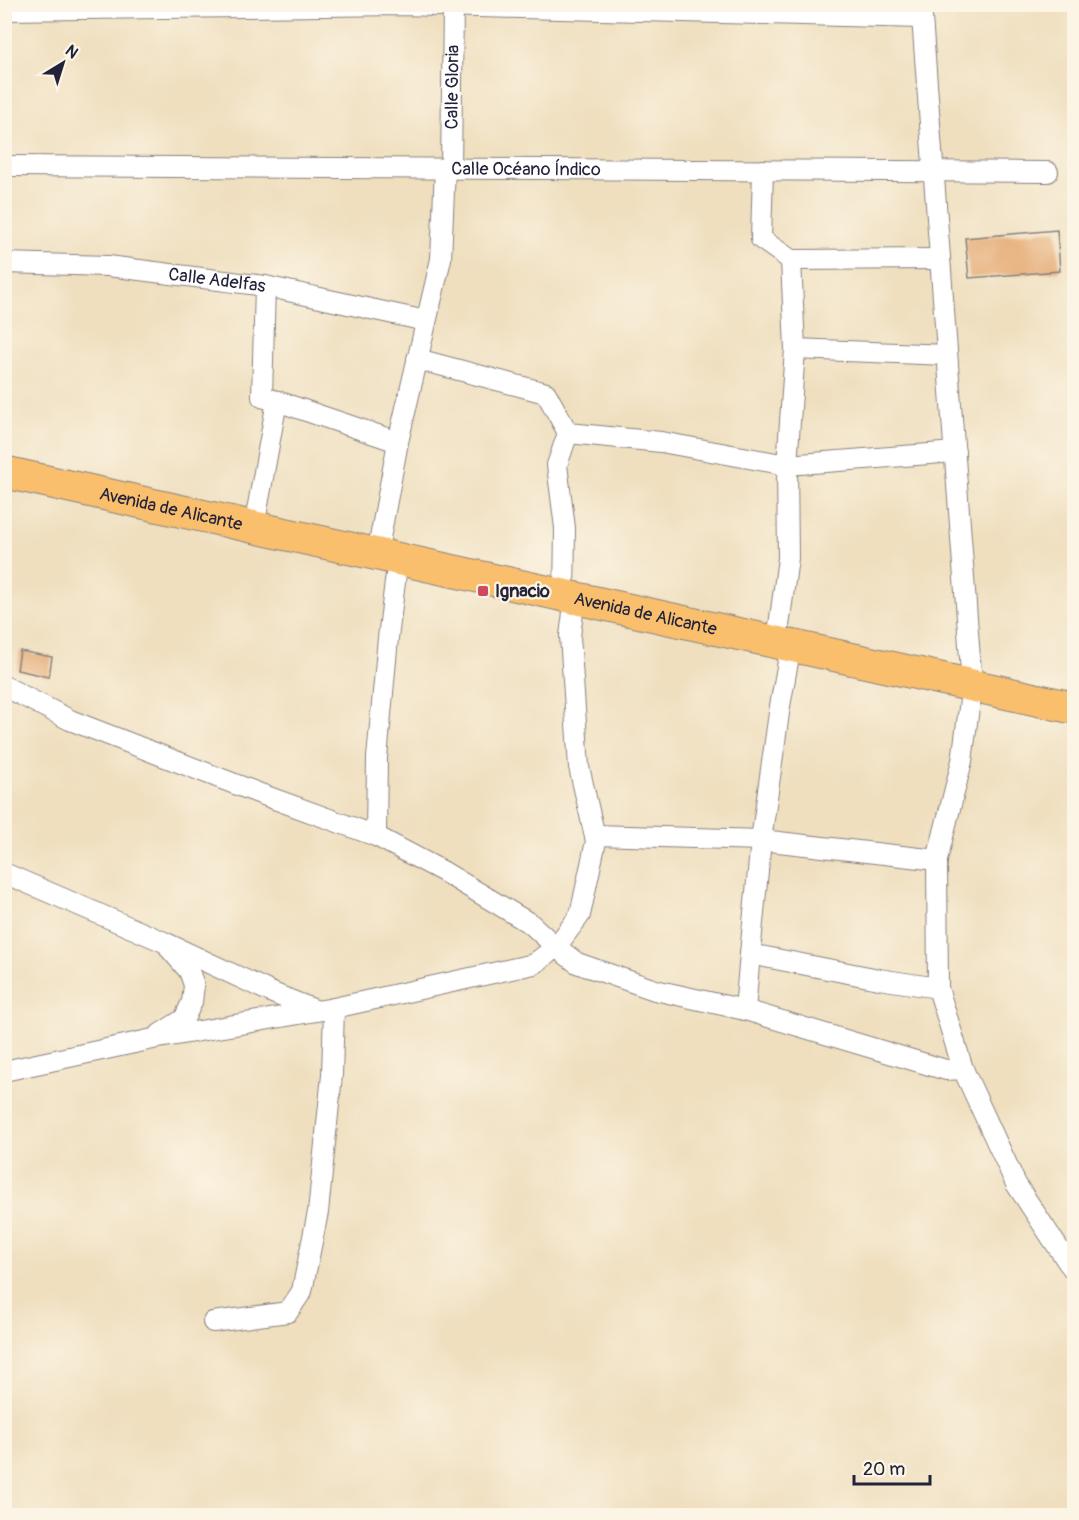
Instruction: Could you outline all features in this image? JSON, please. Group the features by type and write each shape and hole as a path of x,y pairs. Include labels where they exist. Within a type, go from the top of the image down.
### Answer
{"main road":[{"name":"Avenida de Alicante","path":"4,472 1074,708"}],"street":[{"path":"4,10 401,5 922,11 972,685 962,761 937,860 938,988 963,1069 1016,1184 1074,1270"},
{"name":"Calle Gloria","path":"376,836 377,758 388,638 388,556 398,442 441,258 448,168 453,6"},
{"name":"Calle Océano Índico","path":"4,166 1048,172"},
{"path":"763,170 761,239 791,260 940,259"},
{"path":"745,1010 761,840 780,706 784,643 788,558 787,465 795,349 791,260"},
{"name":"Calle Adelfas","path":"4,263 108,266 265,286 426,321"},
{"path":"265,286 262,398 398,442"},
{"path":"795,349 947,355"},
{"path":"4,1071 153,1039 325,1009 534,964 556,947 580,915 596,841 579,767 570,636 570,596 557,465 568,433 546,393 417,359"},
{"path":"254,527 277,401"},
{"path":"568,433 661,442 787,465 955,452"},
{"path":"4,686 70,720 376,836 444,872 531,924 577,963 655,990 745,1010 946,1070 963,1069"},
{"path":"595,835 761,840 937,860"},
{"path":"4,873 164,942 275,994 325,1009"},
{"path":"153,1039 184,1019 192,1002 194,985 189,970 164,942"},
{"path":"750,954 938,988"},
{"path":"213,1322 288,1312 302,1291 318,1212 332,1075 325,1009"}],"building":[{"path":"1057,230 1060,271 969,278 965,238"},
{"path":"20,651 52,657 49,677 17,670"}],"place":[{"name":"Ignacio","path":"483,591"}]}
